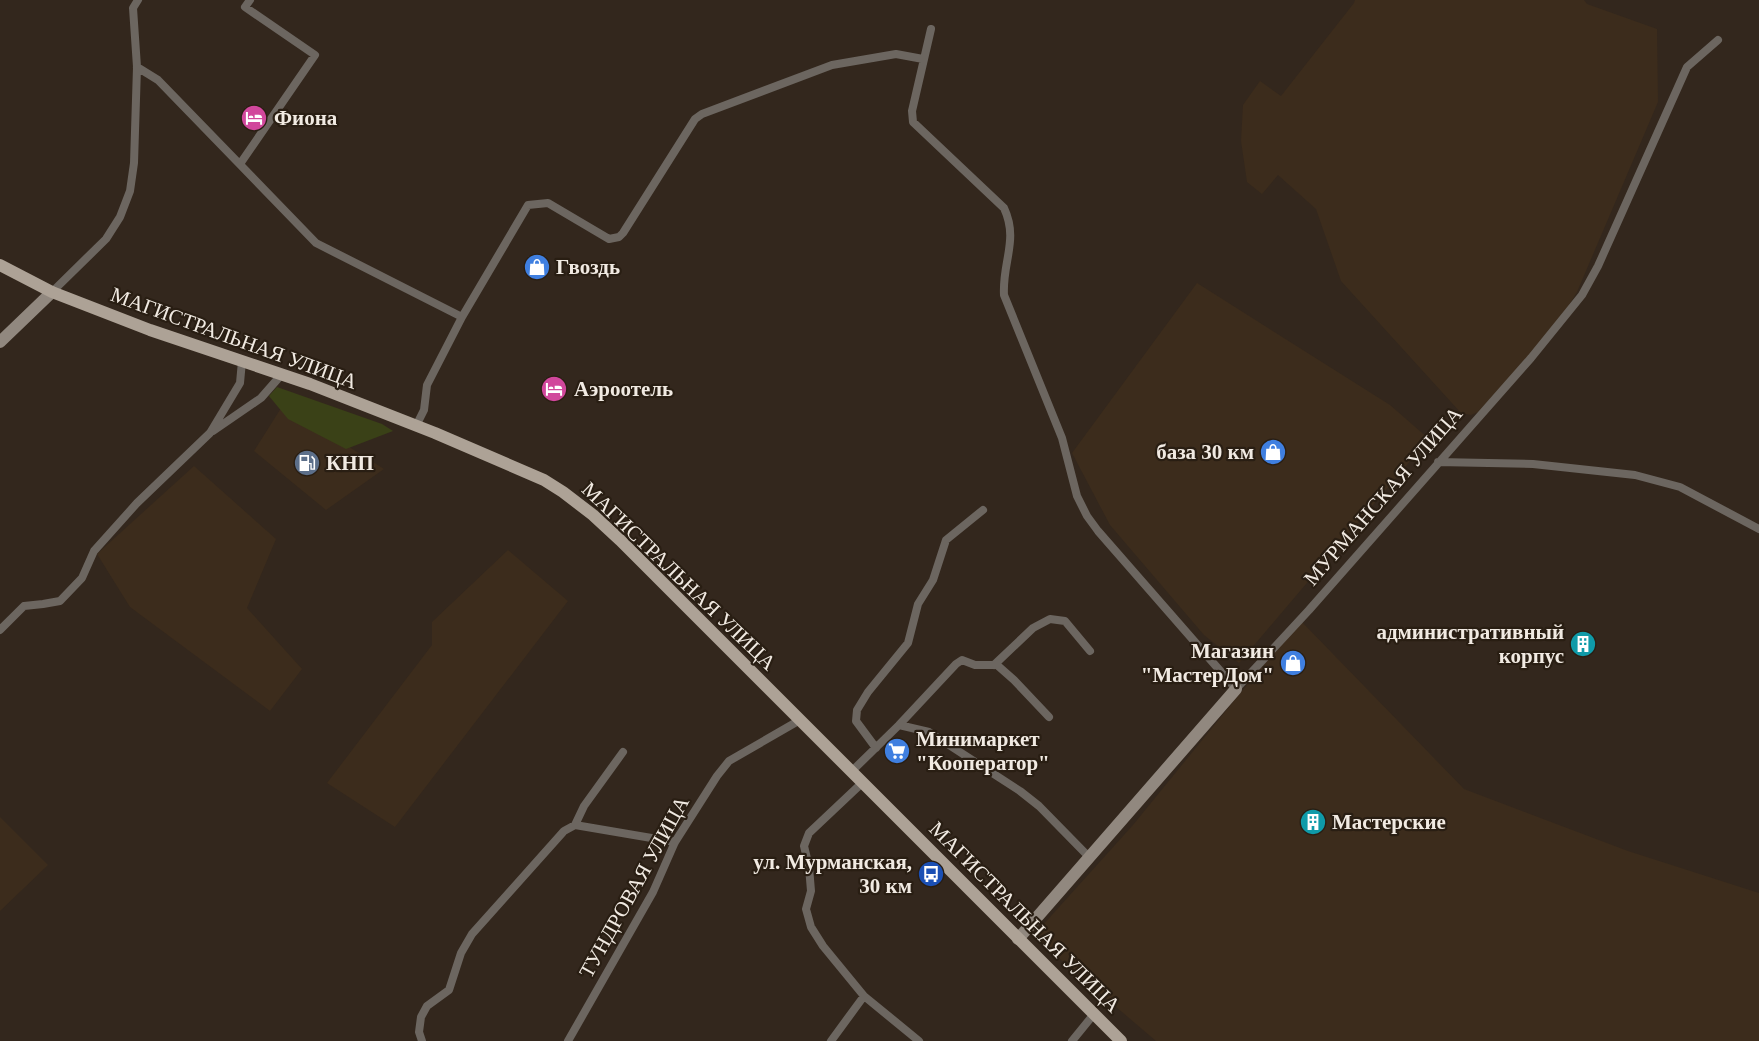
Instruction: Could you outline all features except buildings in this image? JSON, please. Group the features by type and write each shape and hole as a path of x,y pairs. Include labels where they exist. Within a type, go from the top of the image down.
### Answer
{"main road":[{"name":"МАГИСТРАЛЬНАЯ УЛИЦА","path":"0,265 52,292 150,330 282,374 416,426 544,480 563,492 593,515 1121,1041"}],"street":[{"path":"0,342 106,239 120,217 130,191 134,163 137,67 133,8 138,0"},
{"path":"240,164 315,55 245,7 250,0"},
{"path":"931,29 912,111 913,122 1004,208 1009,220 1011,236 1003,281 1004,295 1062,438 1077,496 1098,531 1236,689"},
{"name":"МУРМАНСКАЯ УЛИЦА","path":"1018,939 1236,689 1309,610 1531,358 1582,295 1598,266 1686,67 1718,40"},
{"path":"416,426 424,410 427,385 462,317 528,206 548,203 609,239 615,238 623,233 695,119 702,114 832,65 896,54 923,59"},
{"path":"137,67 158,80 316,243 462,317"},
{"path":"210,433 240,383 242,361"},
{"path":"0,630 24,606 60,601 82,578 94,551 137,503 210,433 261,398 282,374"},
{"path":"1438,462 1533,464 1635,475 1680,488 1759,529"},
{"path":"876,748 856,721 856,710 909,643 918,604 933,580 946,540 983,510"},
{"path":"994,665 1033,628 1050,619 1065,621 1090,651"},
{"path":"851,772 962,660 975,665 997,665 1049,717"},
{"name":"ТУНДРОВАЯ УЛИЦА","path":"568,1041 653,892 675,842 729,761 800,720"},
{"path":"899,725 929,732 1020,791 1039,806 1089,857"},
{"path":"422,1041 419,1032 421,1017 427,1006 448,990 461,953 472,934 564,831 575,825 584,806 623,752"},
{"path":"862,783 809,832 804,846 811,891 807,909 811,927 864,996 919,1041"},
{"path":"575,825 675,842"},
{"path":"831,1041 864,996"},
{"path":"1072,1041 1094,1014"}],"shaded area":[{"path":"1355,0 1584,0 1587,4 1657,29 1658,102 1577,292 1561,318 1524,362 1478,412 1471,415 1461,413 1341,281 1316,209 1278,175 1262,194 1247,182 1241,141 1243,105 1260,81 1281,96"},
{"name":"база 30 км","path":"1197,283 1390,405 1429,439 1239,663 1204,635 1110,525 1072,453"},
{"path":"283,405 384,469 326,510 254,451"},
{"path":"194,466 276,539 247,608 302,669 270,711 130,607 97,554"},
{"path":"508,550 568,601 395,827 327,783 432,645 432,622"},
{"path":"1300,620 1464,789 1628,851 1759,893 1759,1041 1156,1041 1033,936 1133,825"},
{"path":"0,817 48,865 0,911"}],"green space":[{"path":"277,387 382,424 393,431 346,449 288,419 269,396"}],"place":[{"name":"Фиона","path":"254,118"},
{"name":"Гвоздь","path":"537,267"},
{"name":"Аэроотель","path":"554,389"},
{"name":"база 30 км","path":"1273,452"},
{"name":"КНП","path":"307,463"},
{"name":"административный корпус","path":"1583,644"},
{"name":"Магазин \"МастерДом\"","path":"1293,663"},
{"name":"Минимаркет \"Кооператор\"","path":"897,751"},
{"name":"Мастерские","path":"1313,822"},
{"name":"ул. Мурманская, 30 км","path":"931,874"}]}
